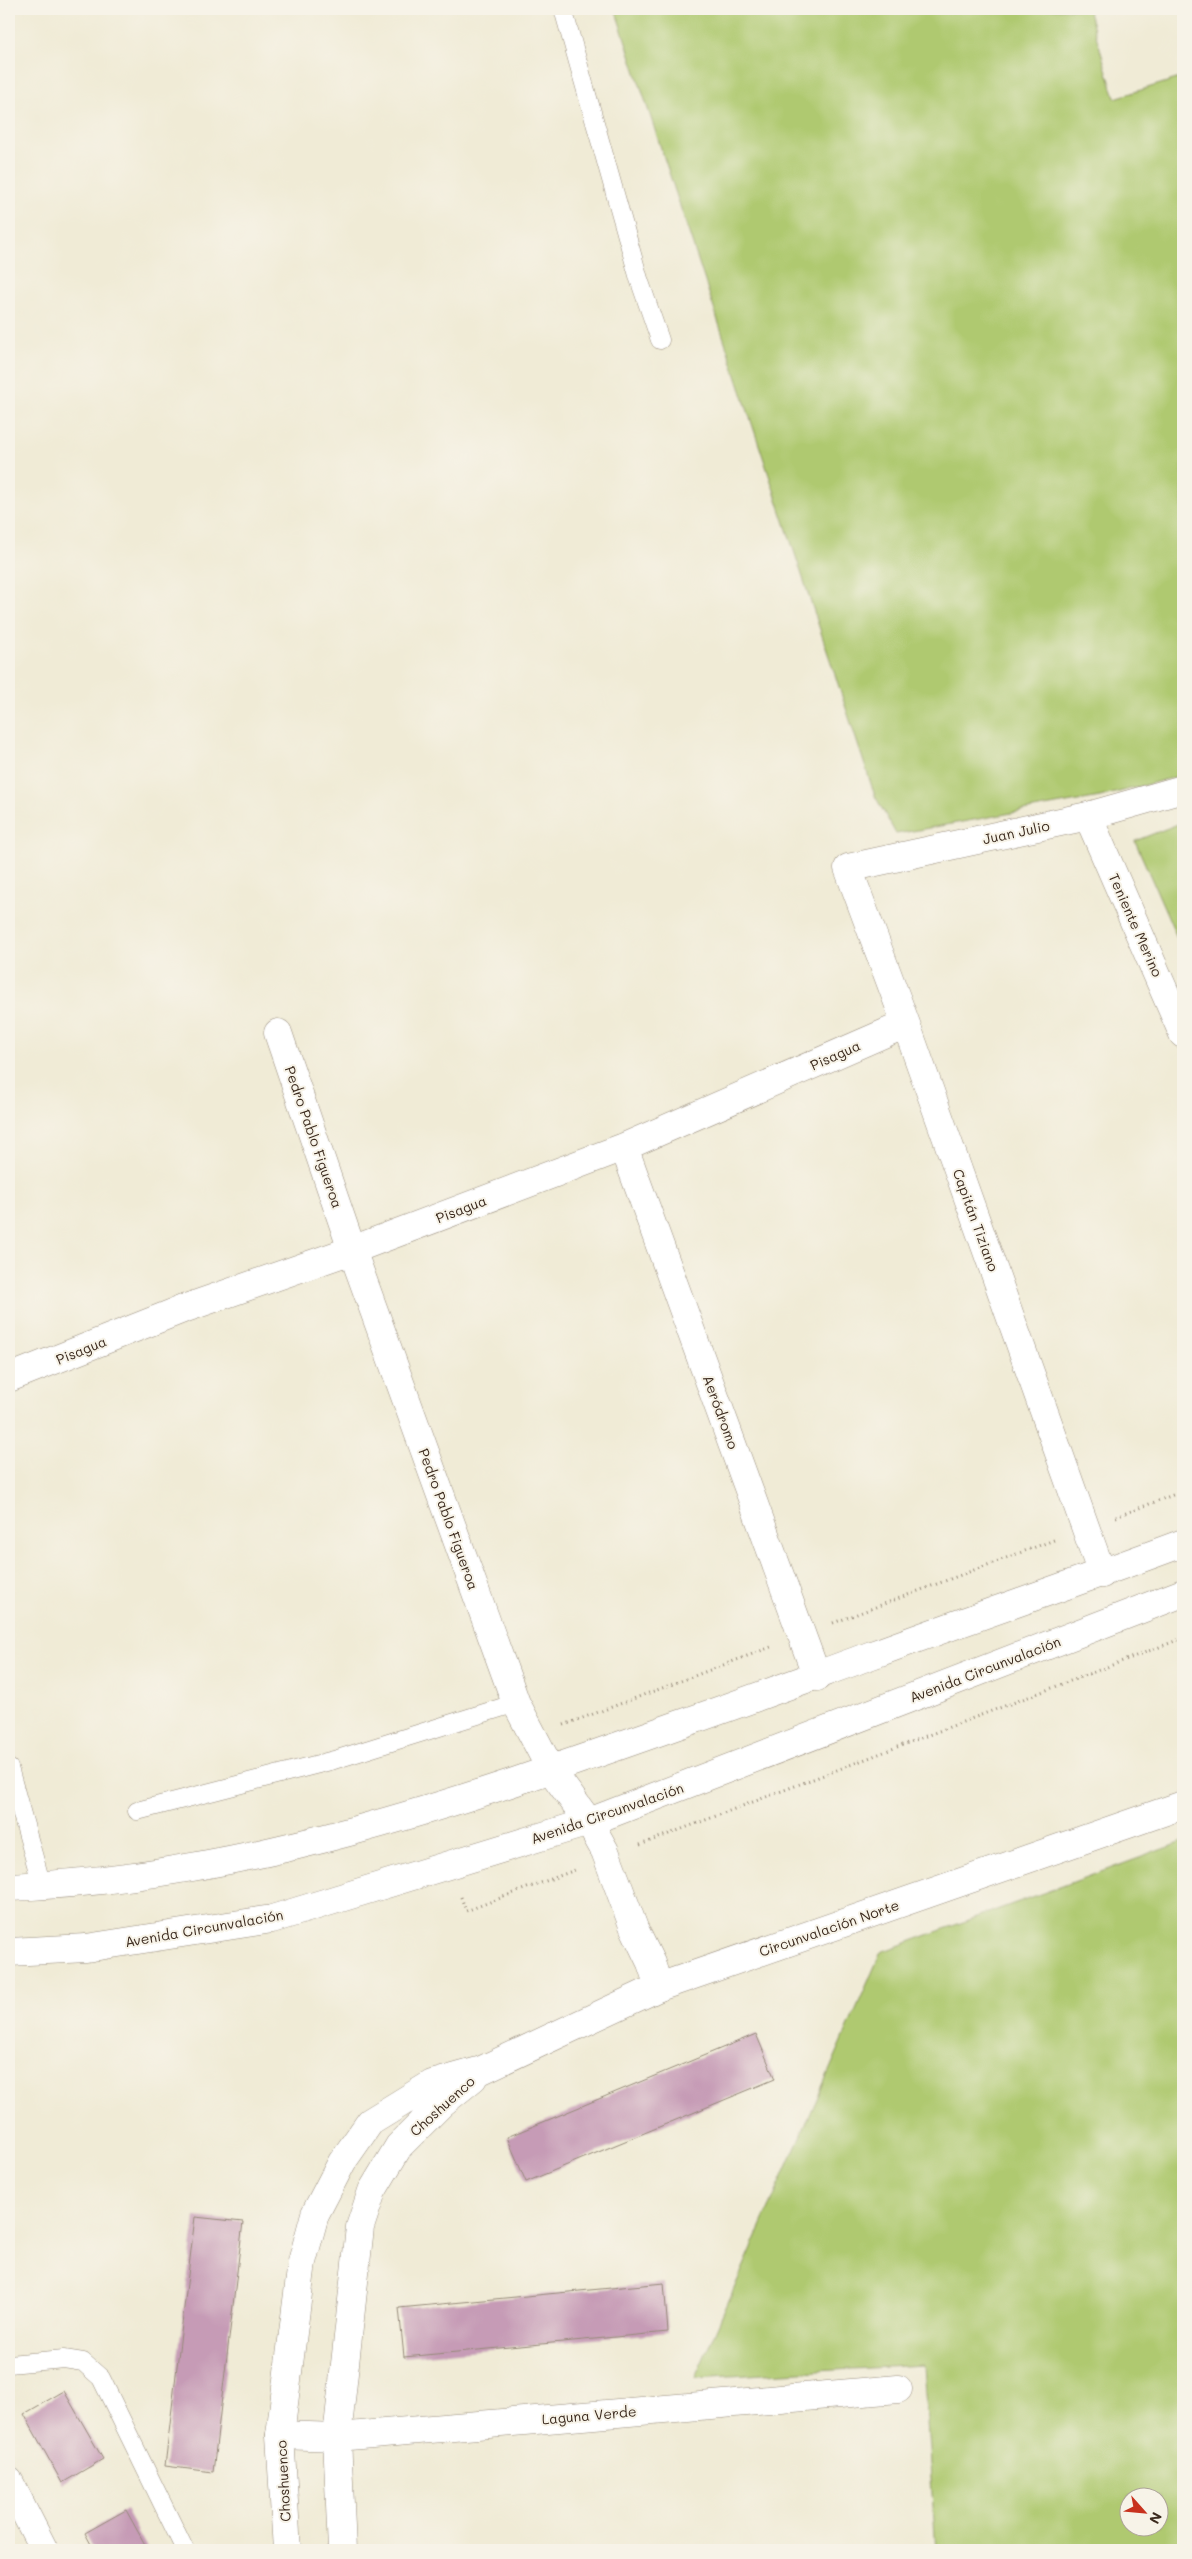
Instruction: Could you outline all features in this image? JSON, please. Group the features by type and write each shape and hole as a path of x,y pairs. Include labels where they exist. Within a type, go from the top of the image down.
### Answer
{"street":[{"name":"Juan Julio","path":"848,868 1088,816 1183,788"},
{"name":"Teniente Merino","path":"1088,816 1183,1034"},
{"name":"Capitán Tiziano","path":"848,868 906,1024 1102,1574"},
{"name":"Pisagua","path":"9,1378 183,1309 352,1250 624,1147 906,1024"},
{"name":"Pedro Pablo Figueroa","path":"278,1033 352,1250 516,1703 551,1770 589,1822 605,1851 659,1987"},
{"name":"Aeródromo","path":"624,1147 817,1677"},
{"path":"9,1887 42,1886 140,1876 236,1860 331,1838 551,1770 817,1677 868,1656 1102,1574 1183,1543"},
{"name":"Avenida Circunvalación","path":"9,1952 86,1948 272,1919 589,1822 1183,1593"},
{"name":"Circunvalación Norte","path":"482,2070 659,1987 1183,1804"},
{"name":"Choshuenco","path":"287,2550 280,2435 302,2262 315,2214 342,2162 370,2122 432,2084 482,2070"},
{"name":"Choshuenco","path":"342,2550 337,2437 360,2227 372,2191 399,2146 442,2103 482,2070"},
{"name":"Laguna Verde","path":"280,2435 337,2437 898,2389"},
{"path":"9,2481 44,2550"}],"lane":[{"path":"563,9 639,279 660,340"},
{"path":"138,1811 334,1760 516,1703"},
{"path":"9,1768 42,1886"},
{"path":"9,2364 64,2359 82,2362 101,2378 185,2550"}],"green space":[{"path":"615,9 1088,9 1115,98 1183,77 1183,775 1100,797 896,834 875,796"},
{"path":"1183,822 1183,951 1135,841"},
{"path":"1183,1842 1183,2550 936,2550 923,2365 695,2378 881,1952"}],"building":[{"path":"756,2034 775,2079 526,2182 507,2137"},
{"path":"195,2217 243,2222 213,2472 165,2466"},
{"path":"664,2283 668,2332 404,2357 399,2308"},
{"path":"64,2391 103,2459 62,2483 24,2414"},
{"path":"126,2510 148,2550 94,2550 85,2533"}]}
